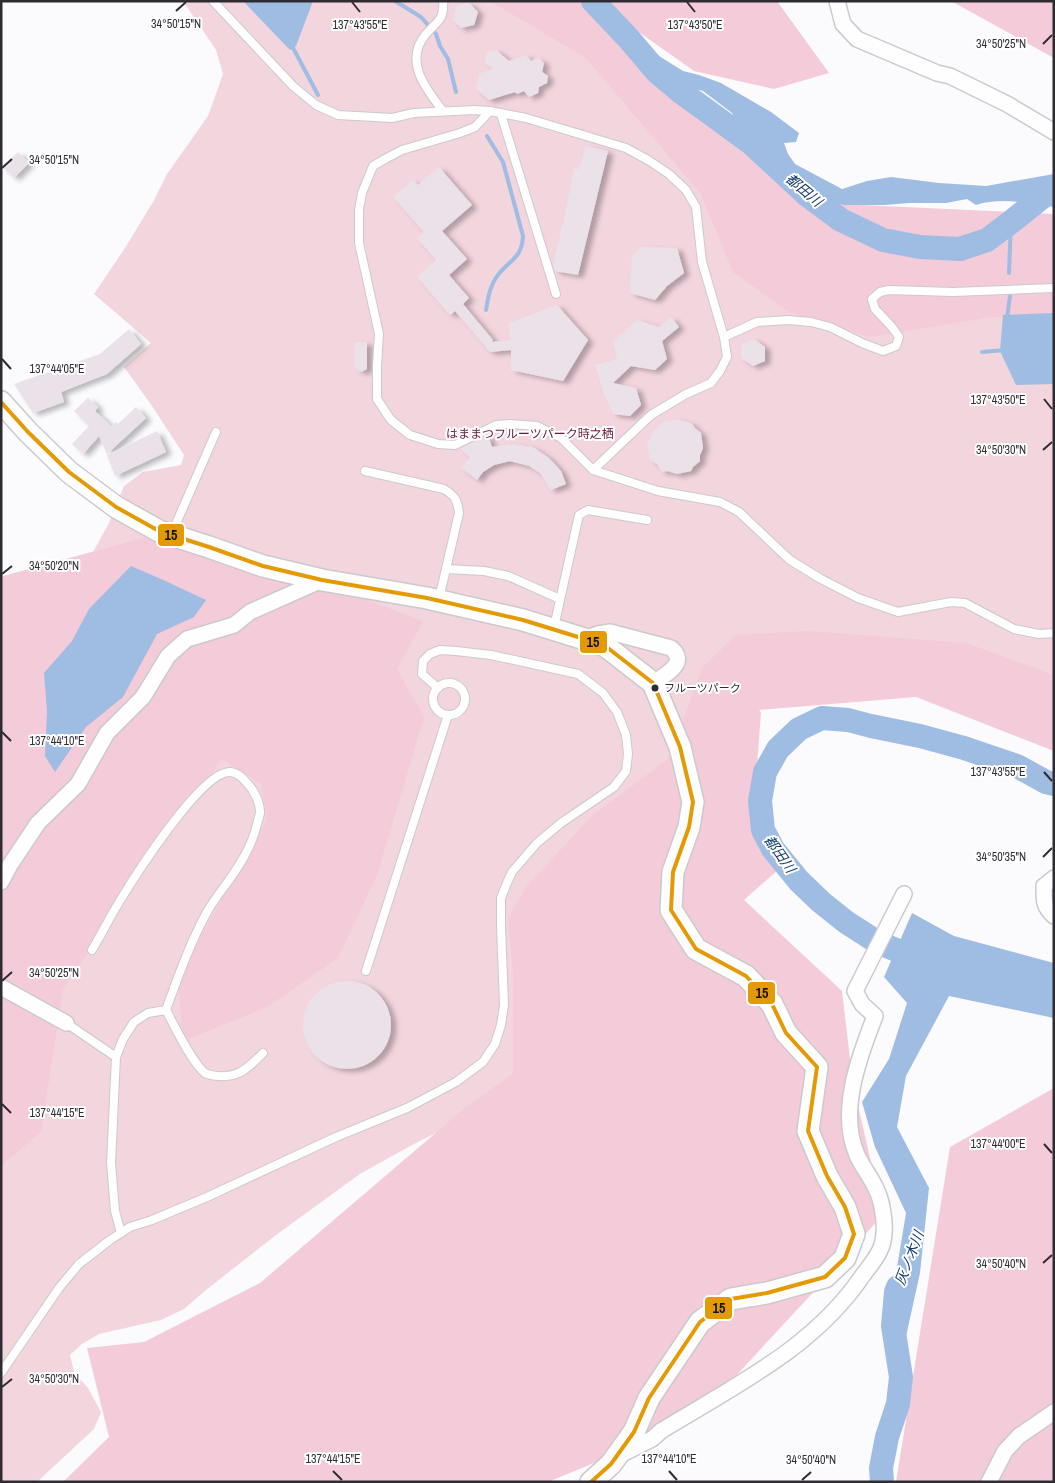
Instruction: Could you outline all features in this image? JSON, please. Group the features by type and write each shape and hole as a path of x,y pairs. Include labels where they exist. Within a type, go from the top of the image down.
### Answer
{"street":[{"path":"837,1 843,24 857,39 937,73 950,76 1006,104 1054,132"},
{"path":"1,402 28,432 69,472 116,507 159,531 263,566 322,580 438,601 523,620 553,629 604,646 653,684 680,747 693,802 689,827 673,872 671,910 696,949 746,976 772,1004 786,1033 817,1067 808,1131 828,1176 845,1207 854,1234 845,1258 825,1277 767,1293 731,1299 700,1322 650,1398 634,1432 610,1464 591,1482"},
{"path":"1,882 38,823 78,784 107,733 143,698 168,656 187,639 234,625 250,612 322,580"},
{"path":"585,640 598,634 610,632 672,648 677,653 678,658 675,668 653,684"},
{"path":"1054,878 1044,886 1044,901 1047,909 1054,916"},
{"path":"616,1456 652,1439 661,1431 770,1365 808,1336 837,1309 860,1280 880,1250 884,1232 883,1214 878,1192 857,1156 852,1140 850,1114 853,1082 875,1016 862,1004 855,990 904,894"},
{"path":"1,986 66,1023"},
{"path":"990,1482 1004,1451 1019,1436 1054,1412"}],"lane":[{"path":"213,1 293,86 316,106 338,116 392,118 414,113 474,110 526,118 626,148 669,174 686,190 696,207 702,262 724,337 727,357 711,383 686,394 651,415 593,470"},
{"path":"443,1 444,11 438,23 425,35 416,52 418,72 429,92 443,111"},
{"path":"490,111 475,127 402,150 385,159 373,166 366,181 359,210 359,243 379,334 377,398 392,420 410,435 438,444 455,444 496,425 537,426 560,438 593,470 658,491 720,502 738,512 768,541 798,564 821,579 858,598 898,612 951,602 965,603 1014,629 1039,634 1054,633"},
{"path":"500,114 556,294"},
{"path":"724,337 757,322 788,320 811,322 830,327 883,351 896,346 899,337 875,309 872,299 880,292 889,290 953,292 1054,288"},
{"path":"172,535 216,432"},
{"path":"365,471 444,490 454,496 458,504 459,513 438,601"},
{"path":"553,629 579,515 588,510 647,520"},
{"path":"446,569 484,571 508,576 560,599"},
{"path":"1,1373 59,1288 79,1264 120,1233 130,1227 207,1197 336,1136 408,1108 456,1082 483,1062 495,1044 501,1025 504,1005 501,898 506,883 512,872 537,843 560,823 614,787 626,772 628,754 626,735 618,712 603,693 578,674 491,655 440,650 430,654 423,661 422,674 438,688"},
{"path":"447,683 455,684 462,689 464,695 464,707 459,712 448,715 443,715 436,710 432,702 434,692 447,683"},
{"path":"366,971 448,715"},
{"path":"92,950 135,876 194,796 221,774 231,772 238,774 253,789 258,802 260,813 254,835 235,872 207,911 182,965 166,1010 197,1064 206,1074 222,1076 237,1074 263,1053"},
{"path":"120,1233 115,1211 112,1163 116,1057 123,1039 134,1022 148,1013 166,1010"},
{"path":"66,1023 116,1057"}],"green space":[{"name":"はままつフルーツパーク時之栖","path":"183,1 570,1 803,210 1054,228 1054,698 770,682 543,1058 485,1108 360,1174 276,1235 184,1309 161,1320 99,1334 82,1344 70,1355 74,1372 88,1388 101,1412 94,1429 37,1482 1,1482 1,616 93,552 109,523 124,486 143,472 181,465 184,455 124,367 151,343 94,294 153,202 167,174 208,116 223,74 216,50"}],"shaded area":[{"path":"490,1 581,1 623,46 741,140 839,204 1054,214 1054,314 993,317 870,337 789,312 733,272 701,194 586,58"},
{"path":"605,1 777,1 829,73 774,89 694,71 626,23"},
{"path":"951,1 1054,1 1054,58"},
{"path":"147,537 297,574 423,621 397,669 424,717 377,875 338,958 267,1007 183,1041 178,976 267,820 261,784 222,759 63,989 41,1132 1,1166 1,573 3,576"},
{"path":"808,631 966,643 1054,675 1054,751 916,697 759,710 761,712 752,834 779,869 744,900 842,991 853,1084 883,1214 845,1258 693,1422 548,1482 63,1482 109,1437 87,1348 144,1342 260,1283 466,1107 513,1074 513,974 508,918 527,886 593,815 668,759 701,672 700,670 736,635"},
{"path":"1054,1088 1054,1482 896,1482 950,1147"}],"water":[{"path":"243,1 313,1 296,46 290,50"},
{"path":"585,1 606,1 623,21 659,56 683,71 721,83 771,112 799,133 796,142 784,143 788,154 795,164 842,189 867,181 891,177 986,186 1054,174 1054,207 1005,201 976,205 967,199 946,203 885,205 844,205 821,200 801,185 775,157 766,143 738,124 732,113 703,91 685,86 625,46 605,27"},
{"path":"1054,313 1054,384 1016,385 1000,351 1003,315"},
{"path":"131,566 206,600 194,617 157,634 123,697 86,727 55,772 45,756 47,711 44,673 72,641 89,609"},
{"path":"912,913 954,936 1054,963 1054,1018 949,996 906,1076 897,1127 929,1188 920,1273 901,1359 891,1304 906,1213 875,1147 862,1102 889,1059 907,1003 884,977"}],"building":[{"path":"468,2 478,12 474,25 461,28 453,20 456,7"},
{"path":"496,50 509,61 526,55 531,61 538,58 544,63 542,72 548,76 547,83 539,87 538,93 529,97 524,91 489,100 476,89 479,74 492,69 485,62 486,52"},
{"path":"586,146 608,151 578,275 555,271 553,265 574,168 579,169"},
{"path":"18,152 29,163 14,178 2,167"},
{"path":"439,167 472,205 442,231 467,259 449,275 469,298 463,304 493,340 492,342 510,340 509,323 557,305 588,340 563,381 511,370 511,350 490,352 455,311 450,315 417,277 436,260 417,238 424,232 393,197 413,180 418,185"},
{"path":"642,247 677,248 684,273 667,286 655,300 630,293 632,256"},
{"path":"671,317 679,327 662,341 667,359 655,370 631,366 613,383 636,388 641,405 630,416 613,414 604,394 595,365 617,359 613,341 637,320 659,327"},
{"path":"129,329 141,344 107,374 61,392 64,402 33,413 14,384 100,354"},
{"path":"754,339 765,347 765,361 753,366 741,358 741,345"},
{"path":"355,342 367,342 367,369 361,372 355,368"},
{"path":"88,398 98,407 95,411 112,427 116,422 118,424 136,407 146,418 107,454 99,436 83,454 72,444 89,426 74,411"},
{"path":"676,419 691,423 701,433 703,448 700,461 691,471 677,474 667,471 662,472 657,464 650,460 647,445 653,432 663,422"},
{"path":"157,431 166,452 115,476 107,455"},
{"path":"488,435 492,447 513,444 536,449 549,458 561,471 566,484 551,490 540,473 529,466 510,461 494,465 483,472 477,480 461,467 470,458 461,448"},
{"path":"338,981 356,981 372,988 384,1000 391,1016 391,1034 384,1050 372,1062 356,1069 338,1069 322,1062 310,1050 303,1034 303,1016 310,1000 322,988"}],"waterway":[{"path":"395,1 421,17 436,34 440,46 448,59 456,92"},
{"name":"都田川","path":"593,1 657,72 681,92 751,143 806,194 841,220 883,240 920,247 960,249 987,240 1050,191 1054,190"},
{"path":"291,44 318,95"},
{"path":"486,310 493,283 502,270 518,254 523,236 503,162 487,136"},
{"path":"1009,273 1011,222"},
{"path":"1007,318 1010,296"},
{"path":"982,352 1005,350"},
{"name":"都田川","path":"925,962 877,942 846,922 799,881 773,849 763,830 760,801 765,772 778,749 799,729 822,718 848,720 964,748 1017,766 1046,782 1054,784"},
{"name":"灰ノ木川","path":"882,1482 881,1468 887,1437 898,1404 901,1377 893,1326 898,1287"}],"transit line":[{"name":"15","path":"1,402 28,432 69,472 116,507 159,531 263,566 322,580 427,598 523,620 604,645 653,683 680,747 693,802 689,827 673,872 671,910 696,949 746,976 772,1004 786,1033 817,1067 808,1131 827,1176 845,1207 854,1234 845,1258 825,1277 767,1293 731,1299 700,1322 649,1398 634,1432 611,1464 591,1482"}],"place":[{"name":"フルーツパーク","path":"655,688"}]}
